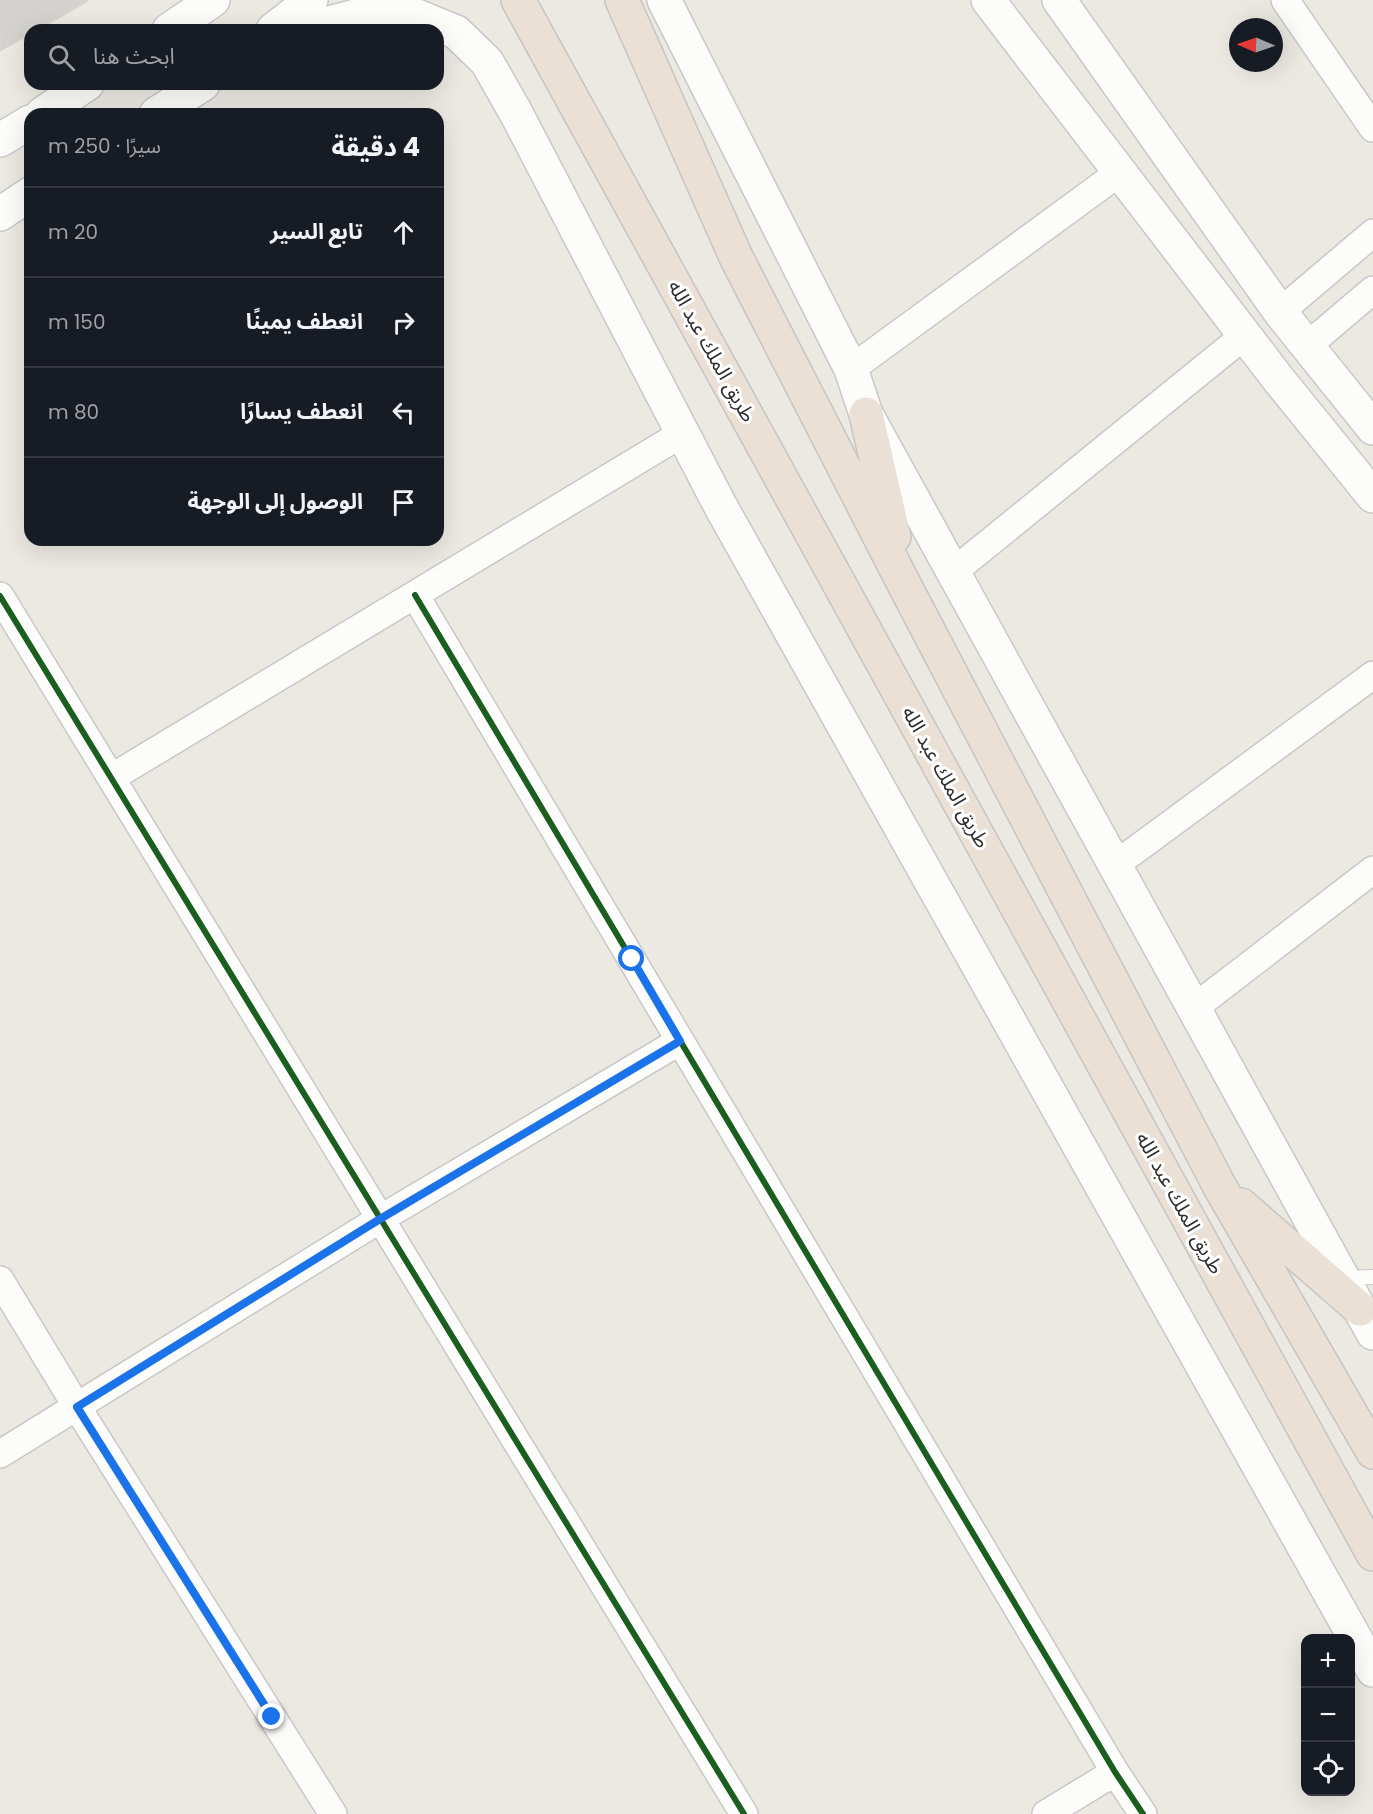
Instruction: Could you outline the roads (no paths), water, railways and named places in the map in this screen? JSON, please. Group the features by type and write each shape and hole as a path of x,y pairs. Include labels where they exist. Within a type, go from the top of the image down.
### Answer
{"highway":[{"name":"طريق الملك عبد الله","path":"518,0 1373,1554"},
{"path":"622,0 736,257 905,586 1221,1187 1373,1452"},
{"path":"866,414 905,586"},
{"path":"1221,1187 1366,1321"}],"main road":[{"path":"178,24 213,0"},
{"path":"281,24 311,0"},
{"path":"664,0 851,369 866,414 1194,1008 1358,1278 1366,1321"},
{"path":"988,0 1373,496"},
{"path":"1059,0 1280,312 1373,428"},
{"path":"329,24 375,11 417,16 436,24"},
{"path":"444,27 456,32 487,62 516,113 721,507 1373,1670"},
{"path":"51,108 78,90"},
{"path":"165,108 194,90"},
{"path":"0,140 24,126"},
{"path":"0,214 24,198"}],"street":[{"path":"1285,0 1373,128"},
{"path":"851,369 1120,172"},
{"path":"1280,312 1373,233"},
{"path":"1307,346 1373,290"},
{"path":"953,572 1245,334"},
{"path":"111,778 683,433"},
{"path":"415,595 1115,1772 1143,1814"},
{"path":"0,596 744,1814"},
{"path":"1115,865 1373,675"},
{"path":"1194,1008 1373,870"},
{"path":"0,1454 380,1219 680,1041"},
{"path":"0,1280 77,1407 333,1814"},
{"path":"1046,1814 1115,1772"}]}
